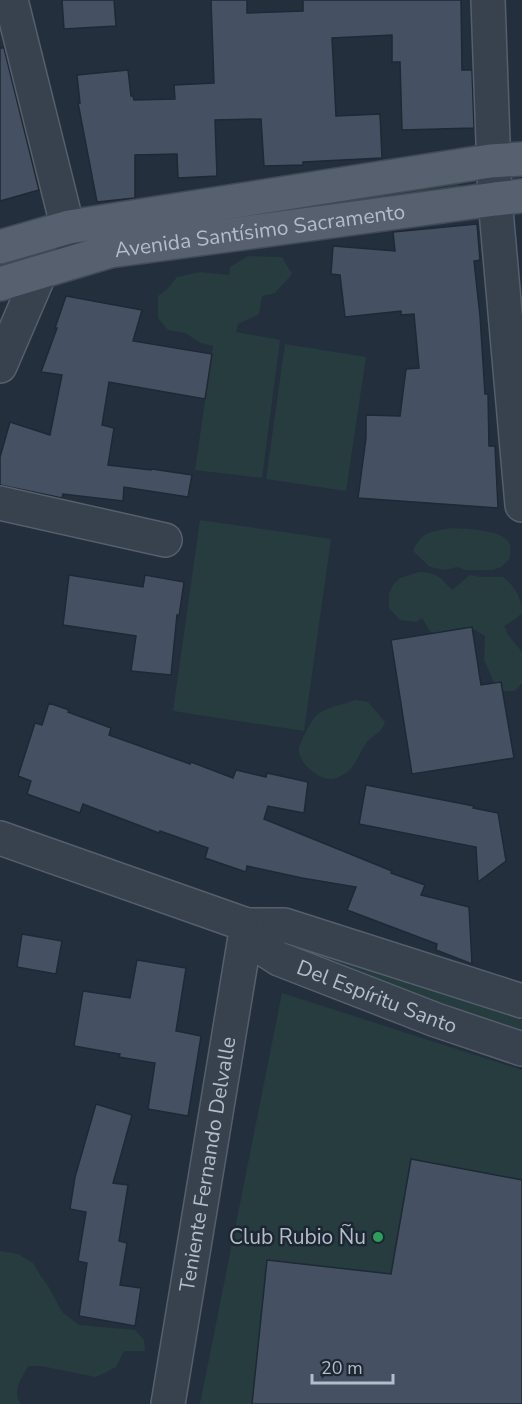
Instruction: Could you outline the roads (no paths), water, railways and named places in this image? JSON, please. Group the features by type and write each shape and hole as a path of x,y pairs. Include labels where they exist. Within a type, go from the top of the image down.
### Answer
{"main road":[{"name":"Avenida Santísimo Sacramento","path":"0,247 69,227 508,160"},
{"name":"Avenida Santísimo Sacramento","path":"0,284 110,251 508,198"}],"street":[{"path":"11,0 76,261"},
{"path":"488,0 508,160 522,505"},
{"path":"0,366 40,273"},
{"path":"0,503 165,540"},
{"name":"Del Espíritu Santo","path":"0,838 247,925 284,925 522,1000"},
{"name":"Del Espíritu Santo","path":"247,925 260,946 279,959 436,1020 522,1049"},
{"name":"Teniente Fernando Delvalle","path":"168,1404 247,925"}],"place":[{"name":"Club Rubio Ñu","path":"378,1237"}]}
